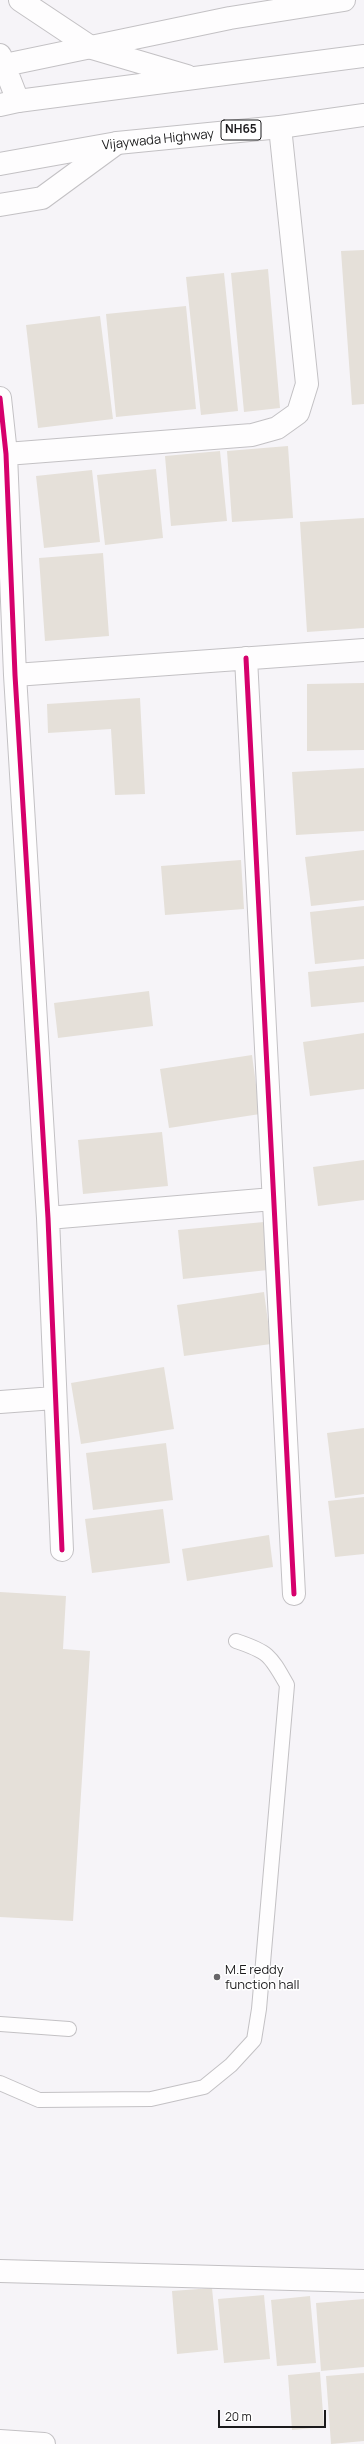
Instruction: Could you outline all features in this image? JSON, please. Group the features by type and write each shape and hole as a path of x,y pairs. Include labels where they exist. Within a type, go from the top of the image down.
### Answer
{"main road":[{"path":"20,0 92,48 196,79"},
{"path":"344,0 230,18 92,48 1,62 9,103 364,56"},
{"name":"Vijaywada Highway","path":"0,164 117,143 280,126 364,115"},
{"path":"6,454 252,435 277,428 298,413 307,384 280,126"},
{"path":"0,205 42,198 117,143"},
{"path":"0,398 6,454 15,675 48,1218 54,1398 62,1550"},
{"path":"15,675 364,650"},
{"path":"246,658 294,1594"},
{"path":"48,1218 273,1199"},
{"path":"0,1402 54,1398"},
{"path":"0,2271 364,2281"},
{"path":"0,2441 44,2444"}],"lane":[{"path":"0,2083 39,2100 151,2099 204,2087 231,2065 254,2040 259,2009 287,1685 276,1665 262,1649 236,1641"},
{"path":"0,2024 69,2029"}],"building":[{"path":"364,250 364,404 352,405 341,251"},
{"path":"268,269 280,408 244,412 231,273"},
{"path":"224,273 238,411 201,415 186,277"},
{"path":"186,306 196,409 116,417 106,314"},
{"path":"100,316 113,419 38,428 26,325"},
{"path":"288,446 293,518 232,522 227,451"},
{"path":"220,451 227,521 171,526 165,456"},
{"path":"156,469 163,538 105,545 97,475"},
{"path":"92,470 100,542 44,548 36,476"},
{"path":"364,518 364,628 307,632 300,522"},
{"path":"103,553 109,636 45,641 39,558"},
{"path":"364,683 364,750 307,751 307,684"},
{"path":"140,698 145,794 115,795 111,729 48,733 47,704"},
{"path":"364,768 364,831 296,835 292,772"},
{"path":"364,850 364,900 311,906 305,857"},
{"path":"241,860 244,909 165,915 161,866"},
{"path":"364,906 364,959 315,964 310,912"},
{"path":"364,966 364,1002 311,1007 308,972"},
{"path":"149,991 153,1026 58,1038 54,1003"},
{"path":"364,1033 364,1089 310,1096 303,1042"},
{"path":"252,1055 260,1114 169,1128 160,1069"},
{"path":"162,1132 168,1186 83,1194 78,1140"},
{"path":"364,1160 364,1200 318,1206 313,1167"},
{"path":"264,1222 268,1270 183,1279 178,1230"},
{"path":"264,1292 271,1344 184,1356 177,1305"},
{"path":"164,1367 174,1429 81,1444 71,1383"},
{"path":"364,1428 364,1494 335,1498 327,1433"},
{"path":"166,1443 173,1500 93,1510 86,1453"},
{"path":"364,1497 364,1554 335,1557 328,1501"},
{"path":"163,1509 170,1563 92,1573 85,1519"},
{"path":"269,1535 273,1567 187,1581 182,1549"},
{"path":"0,1592 66,1596 63,1649 90,1651 73,1921 0,1917"},
{"path":"212,2288 218,2350 177,2354 172,2291"},
{"path":"264,2295 270,2359 224,2363 218,2299"},
{"path":"310,2296 316,2363 277,2366 271,2300"},
{"path":"364,2299 364,2367 321,2371 316,2303"},
{"path":"320,2372 324,2427 292,2430 288,2375"},
{"path":"364,2373 364,2441 331,2444 326,2376"}],"cycle path":[{"path":"0,398 6,454 15,675 48,1218 62,1550"},
{"path":"246,658 294,1594"}],"place":[{"name":"M.E reddy function hall","path":"217,1977"}]}
